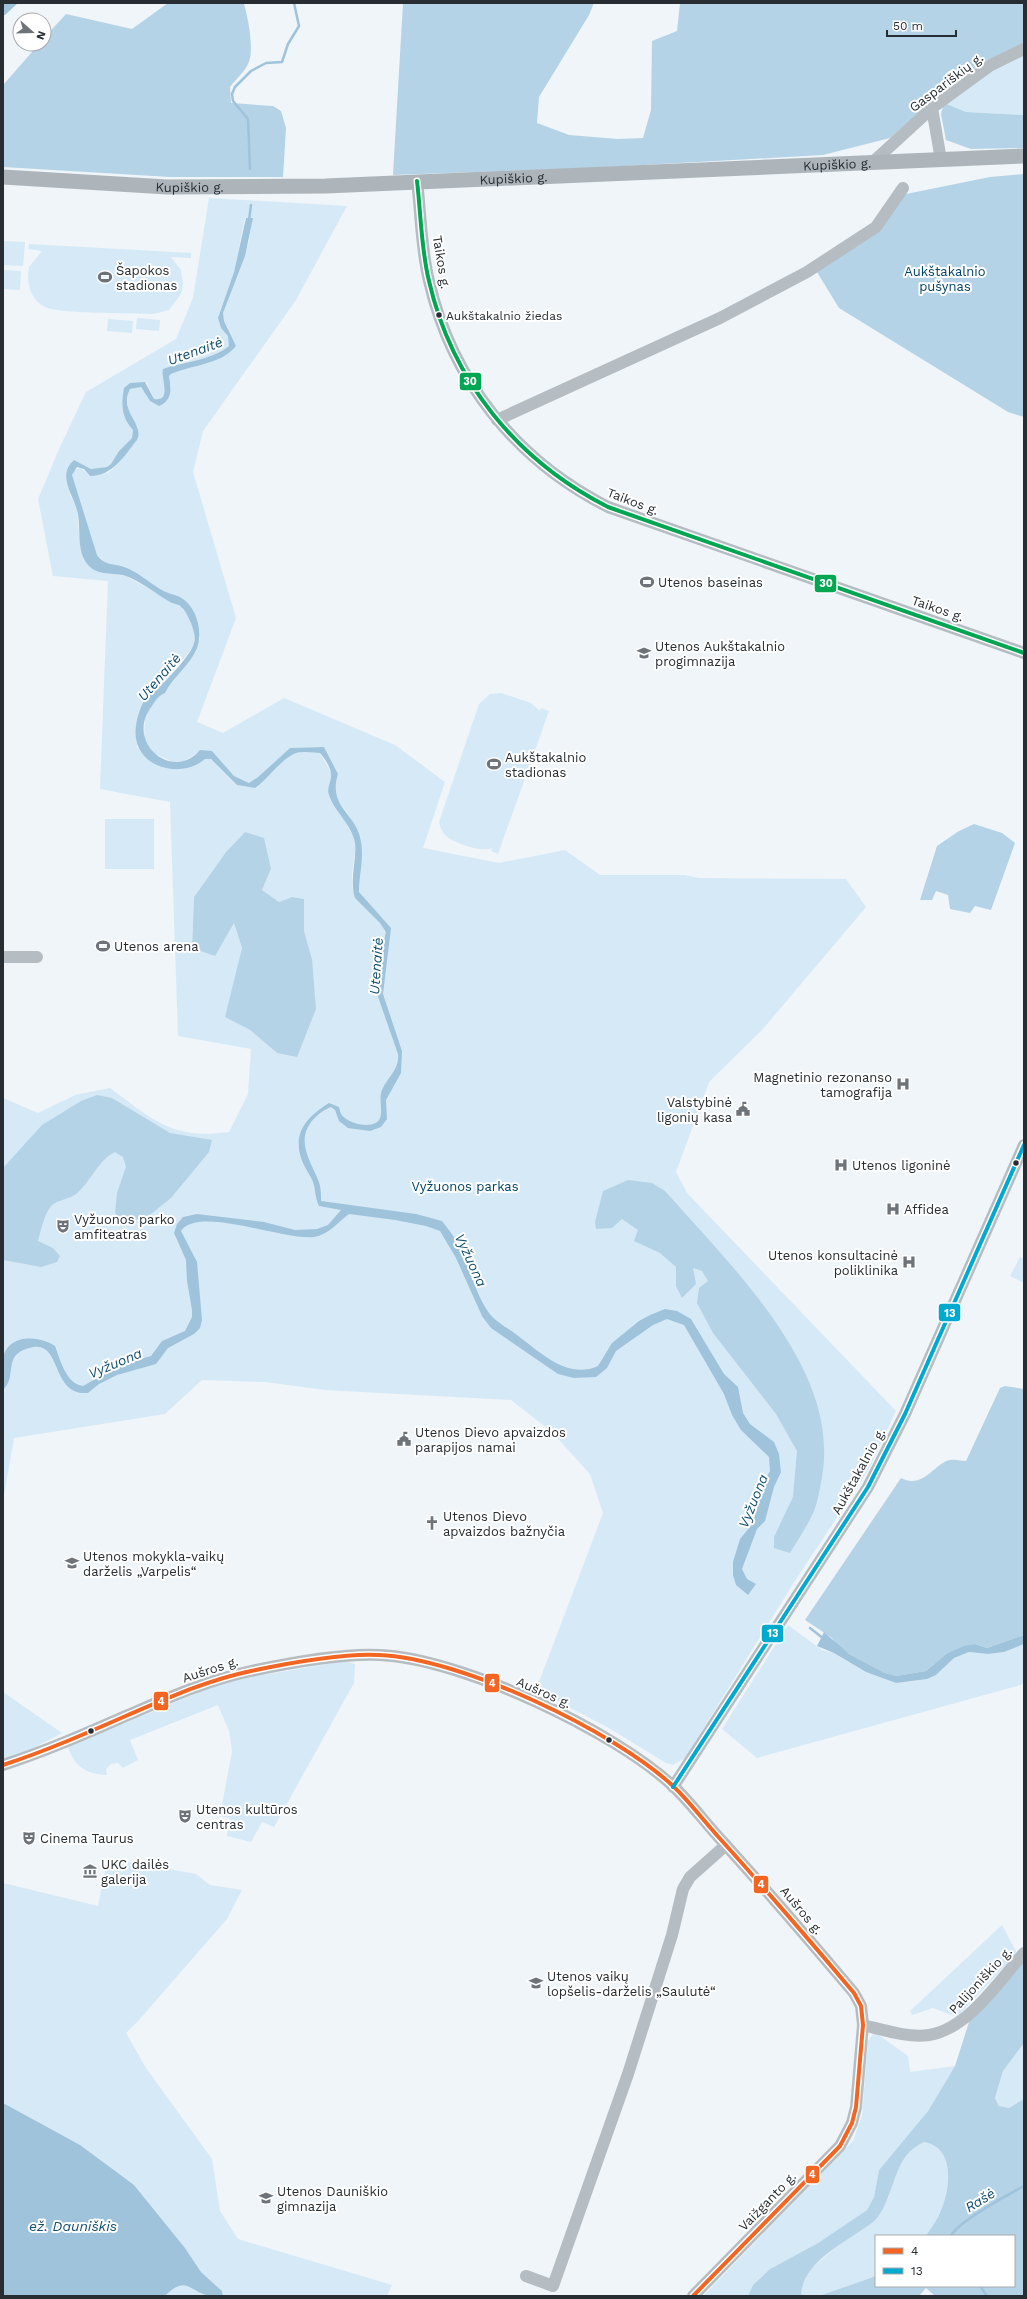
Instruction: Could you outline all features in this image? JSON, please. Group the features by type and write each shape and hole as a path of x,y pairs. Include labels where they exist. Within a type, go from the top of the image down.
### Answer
{"main road":[{"name":"Kupiškio g.","path":"3,177 167,187 326,186 1024,156"}],"street":[{"name":"Gaspariškių g.","path":"873,162 932,108 991,64 1024,49"},
{"path":"932,108 941,160"},
{"name":"Taikos g.","path":"417,181 429,281 451,348 479,395 497,420 519,446 548,471 574,489 608,507 1024,653"},
{"path":"497,420 720,318 807,272 876,227 903,188"},
{"path":"3,957 37,957"},
{"name":"Aukštakalnio g.","path":"673,1787 868,1487 905,1414 1024,1145"},
{"name":"Aušros g.","path":"3,1766 58,1746 202,1685 249,1671 290,1664 381,1655 447,1668 539,1704 582,1725 628,1752 673,1787 765,1888 854,1993 861,2006 863,2025"},
{"path":"526,2276 553,2286 628,2074 672,1935 683,1889 690,1877 726,1845"},
{"name":"Palijoniškio g.","path":"863,2025 914,2036 929,2035 950,2030 963,2021 1024,1953"},
{"name":"Vaižganto g.","path":"693,2296 840,2146 852,2123 856,2107 863,2025"}],"green space":[{"path":"168,3 244,4 250,31 251,52 247,66 230,87 231,103 273,106 281,111 286,128 283,177 170,177 3,167 3,85 32,52 52,52 52,29 66,14 132,29"},
{"path":"403,3 594,3 589,15 539,97 537,123 569,135 618,139 643,138 651,110 652,41 677,31 680,3 1024,3 1024,43 982,64 946,90 890,138 823,155 590,168 393,175"},
{"path":"1024,54 1024,115 966,112 944,103 995,67"},
{"path":"944,103 966,112 1024,115 1024,148 971,149 946,140 941,114"},
{"name":"Aukštakalnio pušynas","path":"1024,174 1024,417 1008,412 839,308 817,272 906,194 990,177"},
{"name":"Vyžuonos parkas","path":"209,198 347,206 296,300 203,431 193,472 236,618 197,722 223,733 284,698 395,745 445,782 423,848 499,863 565,850 600,875 685,875 699,878 846,879 866,907 763,1029 709,1082 676,1172 687,1193 896,1411 869,1469 793,1584 685,1758 673,1765 666,1763 607,1727 536,1690 603,1513 590,1474 552,1432 511,1400 325,1390 265,1382 202,1380 165,1414 14,1438 3,1501 3,1098 38,1113 75,1095 110,1088 139,1110 165,1125 178,1130 193,1133 210,1134 229,1132 248,1094 251,1049 178,1036 170,802 100,789 108,581 53,576 38,499 60,447 86,392 176,339 193,298","holes":["245,218 252,218 249,241 223,313 224,321 228,328 232,351 208,363 171,373 169,375 171,387 159,406 150,401 141,387 138,386 130,389 127,404 130,414 138,427 137,440 118,464 108,473 90,476 81,468 74,470 72,474 74,460 91,469 107,467 111,464 119,451 132,438 133,430 125,418 122,407 124,396 130,383 147,383 154,399 160,399 165,393 163,369 206,358 229,346 229,336 221,328 218,318 234,272","72,476 97,555 106,563 124,567 162,591 181,598 194,611 200,639 165,693 159,695 148,710 145,718 144,740 153,753 173,762 184,761 197,753 212,751 234,776 249,783 258,777 290,748 324,747 338,774 336,784 338,799 352,820 354,827 359,860 359,892 365,901 362,903 356,896 353,888 352,879 355,850 353,832 332,801 330,794 332,774 320,753 295,753 282,762 254,788 237,785 211,759 205,759 195,765 183,769 171,769 156,763 137,747 146,698 163,683 189,652 194,644 194,632 188,615 181,607 126,576 114,574 84,558 80,547 77,508 70,495","245,832 271,869 262,890 279,902 292,897 304,899 304,931 312,959 277,1053 250,1030 226,1017 242,948 234,923 192,948 194,897 226,852"]},
{"path":"3,241 25,242 23,266 3,265"},
{"name":"Šapokos stadionas","path":"29,244 191,253 191,258 171,257 181,270 183,284 181,294 169,310 153,314 65,311 45,307 40,304 30,290 28,279 29,267 42,251 28,249"},
{"path":"3,270 21,271 20,290 3,289"},
{"path":"137,318 160,320 159,331 136,329"},
{"path":"108,319 133,321 132,333 107,331"},
{"name":"Aukštakalnio stadionas","path":"501,693 531,703 540,711 541,708 549,711 498,854 491,851 492,848 476,848 450,839 443,833 439,822 479,704 490,694"},
{"path":"105,819 154,819 154,869 105,869"},
{"path":"974,824 1002,833 1015,843 991,910 975,906 970,913 950,909 948,895 936,891 932,900 920,900 937,846 959,831"},
{"path":"245,832 264,838 271,869 262,890 279,902 292,897 304,899 304,931 312,959 316,1009 297,1057 277,1053 250,1030 225,1017 242,948 234,923 215,956 192,948 194,897 226,852"},
{"path":"97,1095 112,1098 170,1133 212,1140 209,1152 171,1198 151,1214 125,1224 115,1213 117,1193 126,1167 123,1157 115,1152 104,1160 86,1184 76,1194 51,1206 46,1214 38,1241 53,1248 60,1256 57,1262 41,1267 3,1260 3,1168 42,1125 81,1101"},
{"path":"628,1180 652,1183 665,1191 715,1246 766,1309 789,1343 807,1377 819,1412 824,1448 823,1468 815,1509 790,1553 774,1548 774,1537 793,1497 797,1451 776,1414 713,1333 697,1303 699,1288 708,1281 702,1271 693,1268 696,1284 682,1298 676,1286 676,1267 660,1253 634,1241 638,1230 622,1219 612,1228 596,1229 595,1222 603,1191"},
{"path":"1020,1257 1024,1259 1024,1283 1010,1276"},
{"path":"1005,1386 1024,1389 1024,1635 987,1648 975,1644 946,1654 926,1671 896,1676 884,1674 849,1654 837,1645 832,1638 805,1620 901,1478 909,1481 916,1481 950,1460 966,1461 1000,1388"},
{"path":"788,1625 822,1650 834,1653 866,1672 896,1683 927,1679 936,1675 954,1658 969,1652 989,1654 1004,1652 1024,1644 1024,1684 757,1758 722,1729"},
{"path":"344,1661 355,1664 354,1683 274,1827 262,1822 251,1842 227,1836 230,1818 220,1816 232,1751 229,1731 218,1705 130,1740 138,1760 123,1768 118,1763 111,1764 106,1769 107,1775 93,1773 82,1768 77,1764 68,1747 214,1686 239,1679"},
{"path":"3,1692 62,1733 28,1751 3,1759"},
{"path":"119,1860 196,1874 210,1885 242,1890 227,1919 126,2033 146,2068 212,2159 220,2211 238,2239 392,2285 387,2296 223,2296 222,2291 201,2272 185,2248 134,2185 3,2103 3,1883 98,1906 105,1871"},
{"path":"1002,1925 1017,1953 957,2017 933,2008 912,2015 910,2011"},
{"path":"1024,1961 1024,2043 1003,2071 995,2098 999,2106 1009,2108 1024,2099 1024,2296 935,2296 926,2288 919,2296 819,2296 875,2276 875,2287 1015,2287 1015,2235 927,2235 938,2218 943,2206 948,2183 948,2172 942,2153 935,2146 924,2142 914,2148 906,2156 900,2166 888,2198 877,2218 834,2248 816,2264 804,2283 801,2294 803,2296 748,2296 753,2285 770,2269 818,2243 867,2210 874,2197 879,2170 928,2111 955,2066 970,2019"},
{"path":"876,2033 908,2056 910,2072 955,2066 928,2111 879,2170 874,2197 867,2210 818,2243 770,2269 753,2285 748,2296 703,2296 853,2141 862,2116 868,2041 873,2034"},
{"path":"1024,2043 1024,2099 1009,2108 999,2106 995,2098 1003,2071"},
{"path":"924,2142 935,2146 942,2153 948,2172 948,2183 943,2206 938,2218 927,2235 875,2235 875,2276 819,2296 803,2296 801,2294 802,2286 811,2269 888,2199 894,2177 902,2162 915,2146"},
{"path":"178,2285 189,2285 209,2296 165,2296"}],"water":[{"path":"3,3 18,3 5,15 3,15"},
{"path":"246,218 253,218 245,256 223,313 224,321 236,346 230,352 214,361 171,374 169,376 169,397 159,406 150,401 141,387 130,389 127,397 127,404 138,428 139,434 137,440 117,464 105,473 90,476 84,469 77,467 72,475 97,555 100,559 106,563 129,569 162,590 186,601 194,613 199,627 199,642 194,654 165,693 156,700 145,719 144,732 148,744 155,754 165,760 177,762 189,759 200,750 212,751 234,776 249,783 258,777 290,748 324,747 338,774 336,794 343,808 357,828 360,837 362,858 359,892 391,928 383,994 402,1051 401,1073 386,1100 387,1119 381,1127 370,1131 348,1128 339,1121 335,1110 331,1107 318,1115 311,1122 305,1137 306,1152 320,1184 321,1201 416,1214 442,1221 463,1254 476,1289 492,1317 545,1356 565,1367 587,1369 598,1366 612,1343 639,1321 665,1309 677,1311 691,1319 724,1374 738,1387 743,1413 750,1424 774,1442 779,1454 781,1472 774,1487 765,1521 757,1529 742,1569 747,1579 756,1584 748,1595 736,1585 733,1575 733,1562 740,1539 753,1523 763,1484 770,1471 769,1457 741,1430 732,1415 724,1394 684,1325 667,1319 653,1325 616,1351 607,1368 596,1377 574,1378 558,1374 491,1328 482,1316 456,1258 440,1231 426,1226 349,1214 324,1234 314,1237 300,1237 223,1223 205,1222 190,1224 181,1231 197,1262 202,1320 200,1328 194,1334 168,1348 156,1364 117,1375 99,1384 88,1393 76,1392 68,1386 62,1378 49,1352 42,1348 33,1347 23,1350 13,1360 8,1384 3,1390 3,1358 6,1350 11,1344 17,1341 24,1339 40,1340 55,1346 64,1370 68,1376 72,1381 83,1386 122,1364 151,1356 162,1341 185,1331 192,1317 192,1310 187,1281 186,1260 174,1233 177,1224 183,1217 197,1214 264,1222 295,1230 317,1229 328,1225 341,1210 319,1206 313,1182 303,1163 300,1153 299,1144 302,1128 313,1115 329,1103 339,1107 343,1116 352,1122 362,1125 376,1123 380,1117 382,1090 397,1064 398,1054 376,991 375,981 386,932 380,923 355,898 353,891 353,877 355,843 351,830 335,807 329,795 328,790 331,774 327,763 320,753 295,753 282,762 255,788 237,785 211,759 205,759 194,766 182,769 170,769 158,766 148,760 141,751 136,740 137,719 142,704 148,696 170,676 189,653 195,641 191,623 187,614 179,605 170,602 126,576 97,571 89,566 84,560 82,553 78,514 67,483 67,471 69,465 74,460 91,469 107,467 111,464 119,451 132,438 133,430 126,420 122,405 124,388 130,383 145,382 154,399 160,399 163,397 164,393 163,369 206,358 229,346 228,336 221,328 218,318 234,272"},
{"path":"824,1632 849,1654 884,1673 896,1676 926,1671 946,1654 964,1646 975,1644 987,1648 1024,1635 1024,1644 1004,1652 988,1654 969,1652 954,1658 936,1675 927,1679 896,1683 866,1672 834,1653 817,1646"},
{"name":"ež. Dauniškis","path":"3,2103 80,2145 134,2185 185,2248 201,2272 222,2291 223,2296 210,2296 183,2285 178,2286 165,2296 3,2296"}],"waterway":[{"name":"Utenaitė","path":"250,169 248,119 233,101 232,94 235,87 251,71 266,63 282,62 288,44 299,26 294,3"},
{"name":"Utenaitė","path":"249,220 251,205"},
{"name":"Vyžuona","path":"810,1628 824,1639"},
{"name":"Rašė","path":"952,2235 955,2230 972,2217 1024,2186"},
{"name":"Rašė","path":"981,2287 987,2296"}],"transit line":[{"name":"30","path":"417,181 426,269 440,318 454,352 472,384 493,414 517,442 545,466 575,488 608,507 1024,653"},
{"name":"13","path":"673,1787 868,1487 905,1414 1024,1145"},
{"name":"4","path":"3,1765 51,1748 173,1696 219,1679 298,1662 332,1657 364,1655 379,1655 413,1659 451,1669 493,1683 576,1721 614,1743 647,1765 673,1786 686,1799 854,1993 861,2006 863,2025 856,2107 852,2123 840,2146 693,2296"}],"place":[{"name":"Šapokos stadionas","path":"105,277"},
{"name":"Aukštakalnio žiedas","path":"439,315"},
{"name":"Utenos baseinas","path":"647,582"},
{"name":"Utenos Aukštakalnio progimnazija","path":"644,653"},
{"name":"Aukštakalnio stadionas","path":"494,764"},
{"name":"Utenos arena","path":"103,946"},
{"name":"Magnetinio rezonanso tamografija","path":"903,1084"},
{"name":"Valstybinė ligonių kasa","path":"743,1109"},
{"name":"Utenos ligoninė","path":"841,1165"},
{"name":"Affidea","path":"893,1209"},
{"name":"Vyžuonos parko amfiteatras","path":"63,1226"},
{"name":"Utenos konsultacinė poliklinika","path":"909,1262"},
{"name":"Utenos Dievo apvaizdos parapijos namai","path":"404,1439"},
{"name":"Utenos Dievo apvaizdos bažnyčia","path":"432,1523"},
{"name":"Utenos mokykla-vaikų darželis „Varpelis“","path":"72,1563"},
{"name":"Utenos kultūros centras","path":"185,1816"},
{"name":"Cinema Taurus","path":"29,1838"},
{"name":"UKC dailės galerija","path":"90,1871"},
{"name":"Utenos vaikų lopšelis-darželis „Saulutė“","path":"536,1983"},
{"name":"Utenos Dauniškio gimnazija","path":"266,2198"}]}
